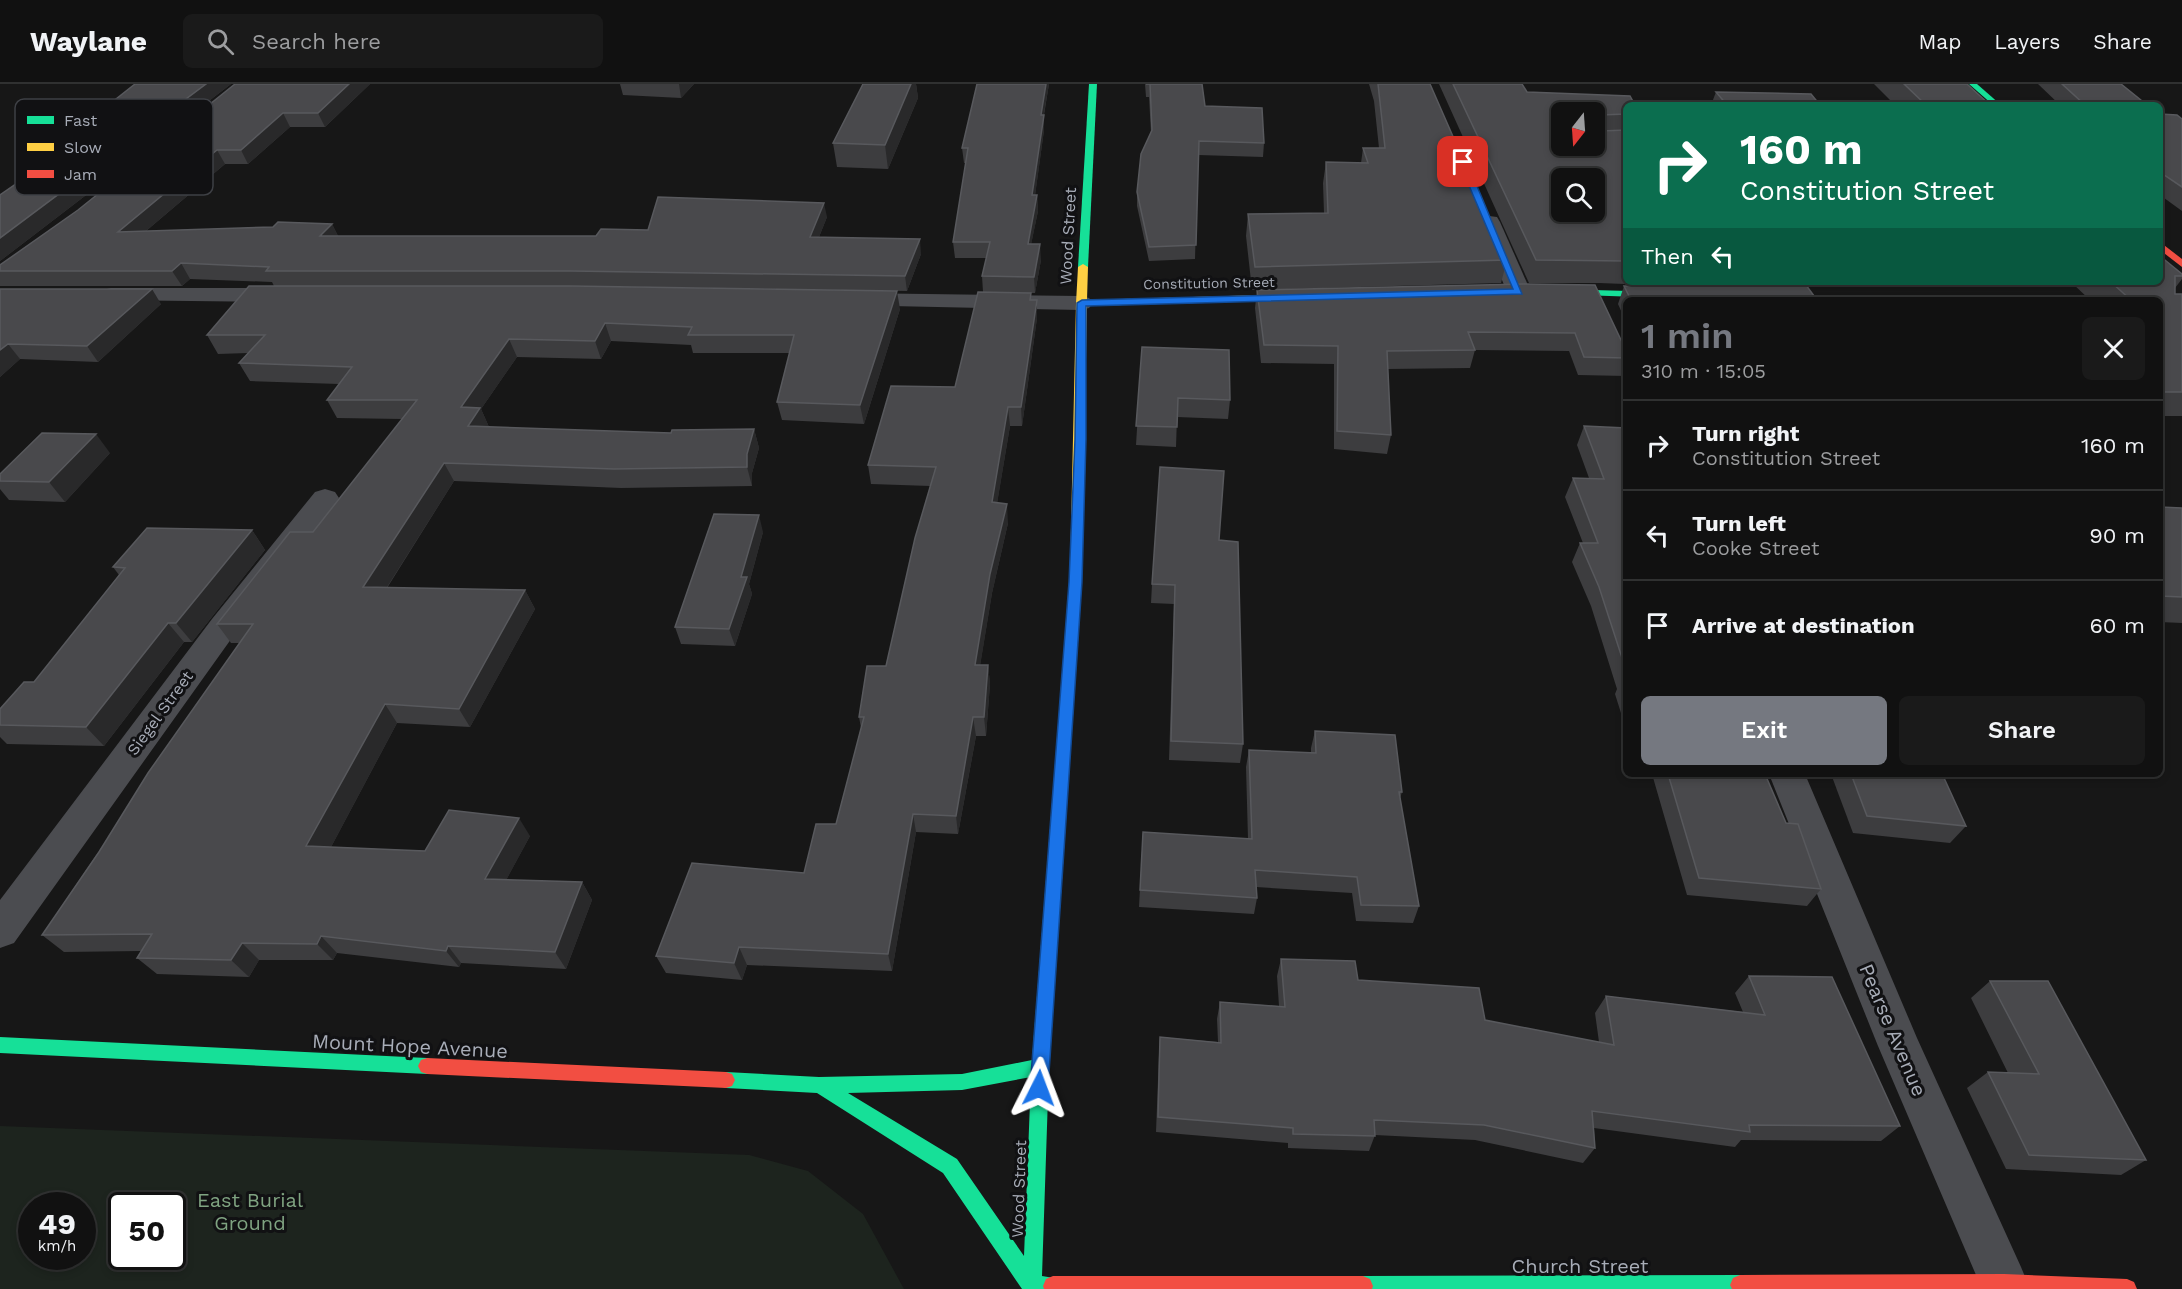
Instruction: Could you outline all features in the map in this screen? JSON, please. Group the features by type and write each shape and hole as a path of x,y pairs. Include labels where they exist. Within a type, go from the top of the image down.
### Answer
{"street":[{"name":"Wood Street","path":"1032,1287 1040,1067 1076,582 1081,439 1082,303 1093,84"},
{"path":"1973,84 1994,102"},
{"path":"1482,205 1524,292 1602,303 1623,301"},
{"path":"2163,248 2182,264"},
{"path":"94,295 306,295"},
{"path":"1659,297 1678,295"},
{"name":"Constitution Street","path":"1082,303 1318,297"},
{"path":"835,299 1082,303"},
{"name":"Siegel Street","path":"0,931 223,627 325,498"},
{"name":"Pearse Avenue","path":"1788,777 1899,1046 2004,1284"},
{"name":"Mount Hope Avenue","path":"0,1045 819,1085 962,1082 1040,1067"},
{"name":"Mount Hope Avenue","path":"819,1085 950,1166 1032,1287"},
{"name":"Church Street","path":"1032,1287 2004,1284 2127,1289"}],"green space":[{"name":"East Burial Ground","path":"0,1126 749,1155 808,1171 863,1214 904,1289 0,1289"}],"building":[{"path":"135,84 206,84 186,99 116,99"},
{"path":"235,84 349,84 318,113 283,113 241,150 217,150 213,153 213,102"},
{"path":"863,84 911,84 885,145 833,143"},
{"path":"977,84 1046,84 1041,115 1044,115 1032,195 1037,195 1028,244 1040,244 1034,277 982,276 990,242 953,242 968,148 962,148"},
{"path":"1150,84 1202,84 1205,106 1262,108 1264,143 1199,141 1196,245 1149,247 1137,192 1141,154 1152,130"},
{"path":"1378,84 1430,84 1507,260 1255,267 1248,214 1328,213 1326,162 1368,163 1363,148 1385,148"},
{"path":"1453,84 1522,84 1527,92 1630,96 1633,102 1623,102 1623,114 1605,115 1605,102 1551,102 1551,156 1605,156 1605,131 1623,130 1623,261 1536,260"},
{"path":"1904,84 1967,84 1987,102 1923,102"},
{"path":"2062,84 2121,84 2143,102 2082,102"},
{"path":"1716,92 1811,94 1818,102 1724,102"},
{"path":"2163,114 2177,115 2182,119 2182,187 2163,174"},
{"path":"15,185 15,195 58,195 0,238 0,195"},
{"path":"97,195 163,195 118,232 273,227 278,222 332,224 320,236 596,236 601,229 648,230 658,197 824,203 810,237 920,239 905,276 571,271 266,271 269,267 181,263 172,271 0,271 0,265"},
{"path":"2163,258 2182,274 2182,276 2175,276 2175,294 2182,294 2182,392 2163,392 2163,297 2128,297 2114,285 2163,285"},
{"path":"1524,284 1595,285 1623,342 1623,358 1584,357 1575,333 1468,332 1475,350 1387,351 1391,435 1337,431 1338,346 1264,345 1257,290"},
{"path":"1806,285 1815,297 1630,297 1624,286"},
{"path":"249,286 570,286 897,291 860,405 777,402 794,335 688,335 692,327 605,323 595,341 509,339 461,407 480,408 468,426 671,433 672,430 754,429 747,454 747,467 614,469 444,463 363,587 525,590 459,709 385,704 306,846 425,851 449,810 519,818 485,879 582,882 555,952 448,946 446,951 321,936 317,944 242,943 231,960 137,958 152,934 42,935 99,852 148,773 253,624 217,624 290,532 313,532 417,400 327,400 352,367 239,363 265,335 207,335"},
{"path":"0,289 152,289 87,346 8,344 0,350"},
{"path":"978,292 1031,293 1030,300 1037,300 1021,407 1008,407 992,502 1007,504 990,574 975,665 988,665 984,717 973,717 956,816 913,814 888,954 739,947 734,963 656,956 692,863 804,873 816,824 836,824 864,717 859,717 867,666 886,666 915,538 936,467 868,465 891,386 955,387"},
{"path":"1142,347 1229,350 1230,400 1178,398 1177,427 1136,426"},
{"path":"1584,426 1623,428 1623,661 1599,587 1580,543 1598,543 1573,478 1604,479"},
{"path":"42,433 96,434 49,482 0,481 0,474"},
{"path":"1160,467 1224,471 1219,540 1238,542 1243,744 1171,741 1175,585 1152,584"},
{"path":"2163,507 2182,508 2182,597 2163,596"},
{"path":"714,514 759,515 741,577 747,577 729,629 675,627"},
{"path":"147,528 252,530 176,623 168,623 86,727 0,725 0,709 24,682 34,682 125,568 113,567"},
{"path":"1315,731 1395,735 1402,792 1399,792 1419,906 1361,905 1357,877 1255,870 1257,898 1140,890 1143,832 1252,839 1249,750 1316,753"},
{"path":"1669,777 1766,777 1786,823 1798,824 1821,889 1699,878"},
{"path":"1852,777 1938,777 1944,778 1966,826 1867,816"},
{"path":"1281,959 1355,961 1358,980 1479,988 1485,1020 1614,1045 1606,996 1765,1015 1749,976 1832,977 1900,1126 1749,1125 1750,1132 1592,1111 1595,1148 1484,1125 1374,1120 1375,1136 1293,1134 1293,1128 1158,1117 1160,1037 1221,1043 1220,1002 1285,1007"},
{"path":"1990,981 2048,981 2146,1160 2029,1155 1988,1072 2039,1074"}],"traffic: fast":[{"path":"1083,267 1093,84"},
{"path":"1973,84 1994,102"},
{"path":"1554,292 1668,295"},
{"path":"1032,1289 1040,1067 1054,880"},
{"path":"0,1045 427,1066"},
{"path":"726,1080 819,1085 962,1082 1040,1067"},
{"path":"819,1085 950,1166 1032,1285 1053,1286"},
{"path":"1363,1286 1740,1285"}],"traffic: slow":[{"path":"1076,573 1083,267"},
{"path":"1081,303 1302,297"}],"traffic: jam":[{"path":"2163,248 2182,264"},
{"path":"1054,880 1076,573"},
{"path":"427,1066 726,1080"},
{"path":"1740,1285 2004,1284 2127,1289"},
{"path":"1053,1286 1363,1286"}],"route":[{"path":"1039,1088 1076,582 1081,439 1082,303 1519,292 1463,162"}]}
